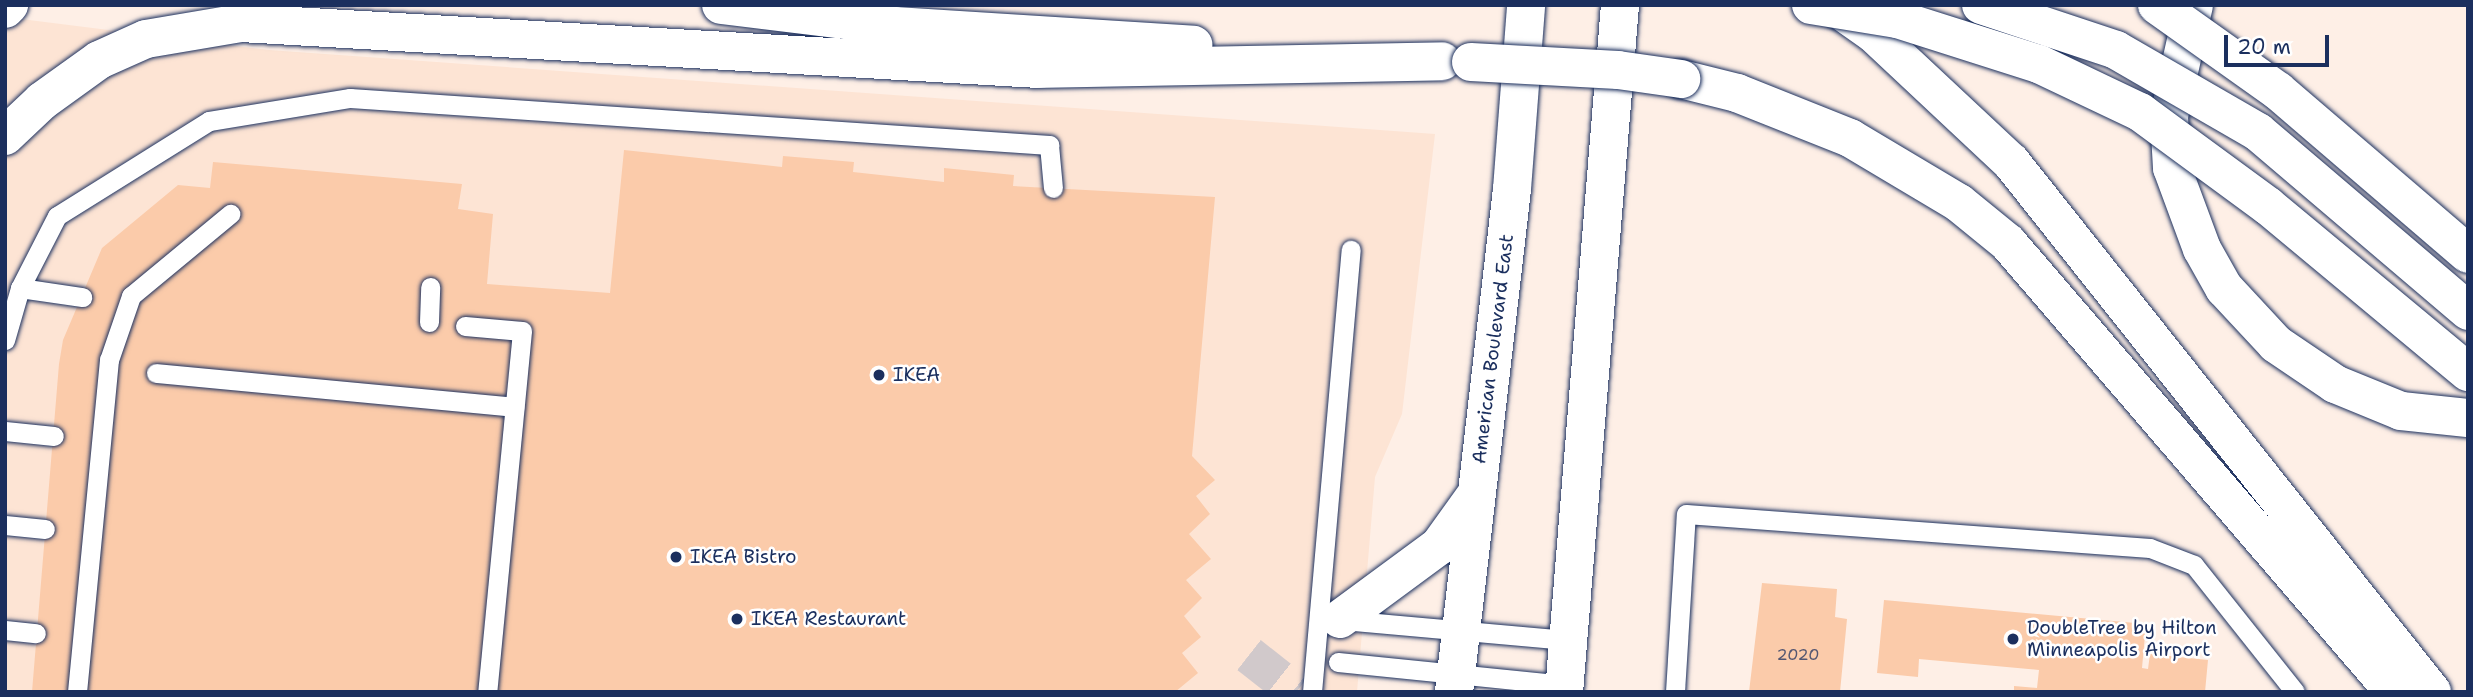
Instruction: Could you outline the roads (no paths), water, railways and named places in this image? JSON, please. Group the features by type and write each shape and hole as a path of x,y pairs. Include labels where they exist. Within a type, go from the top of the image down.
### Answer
{"main road":[{"path":"721,5 895,26 1618,70 1681,79 1737,93 1850,138 1959,203 2008,243 2394,692"},
{"name":"American Boulevard East","path":"1455,682 1512,189 1526,5"},
{"path":"1565,689 1620,5"},
{"path":"1811,5 1897,19 2039,64 2140,112 2268,206 2468,372"},
{"path":"1833,5 1883,41 2011,162 2432,692"},
{"path":"1981,5 2116,50 2258,132 2468,311"},
{"path":"2157,5 2278,91 2468,254"},
{"path":"2194,5 2169,116 2172,168 2202,249 2224,288 2276,344 2335,384 2401,411 2468,418"},
{"path":"5,136 42,101 99,60 146,39 241,23 1025,68 1457,62"},
{"path":"1340,620 1439,546 1476,494"}],"lane":[{"path":"5,340 20,288 57,216 209,121 350,98 1049,145 1053,188"},
{"path":"77,692 109,360 131,296 230,214"},
{"path":"1312,692 1351,250"},
{"path":"429,322 430,287"},
{"path":"20,288 82,297"},
{"path":"465,326 522,331 487,692"},
{"path":"156,373 514,407"},
{"path":"5,431 54,436"},
{"path":"1675,692 1686,514 2150,548 2194,565 2295,692"},
{"path":"5,525 46,529"},
{"path":"1340,620 1569,640"},
{"path":"5,631 36,634"},
{"path":"1338,662 1455,682 1565,689"}],"tunnel":[{"path":"1249,655 1296,692"}],"place":[{"name":"IKEA","path":"879,375"},
{"name":"IKEA Bistro","path":"676,557"},
{"name":"IKEA Restaurant","path":"737,619"},
{"name":"DoubleTree by Hilton Minneapolis Airport","path":"2013,639"}]}
